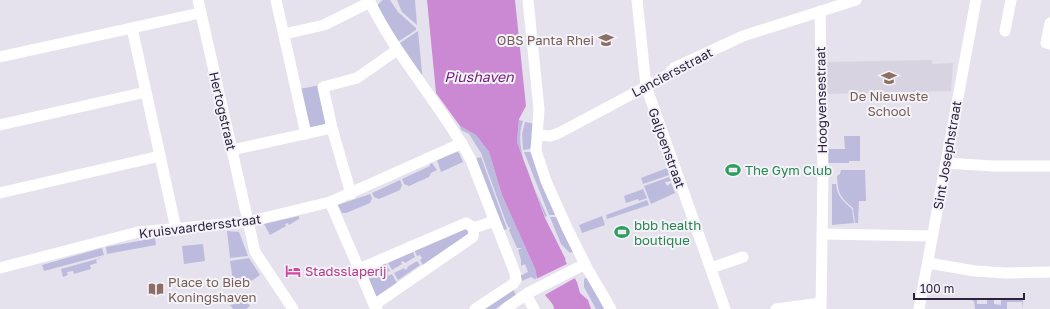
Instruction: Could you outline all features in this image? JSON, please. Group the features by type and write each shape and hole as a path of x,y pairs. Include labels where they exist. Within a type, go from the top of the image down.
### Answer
{"street":[{"name":"Hertogstraat","path":"198,0 255,252 293,309"},
{"path":"276,0 306,134"},
{"path":"528,0 539,109 536,151 546,181 580,266 611,309"},
{"name":"Galjoenstraat","path":"637,0 646,86 725,309"},
{"name":"Lanciersstraat","path":"538,135 550,136 558,133 668,75 674,68 743,36 826,6 856,0"},
{"name":"Sint Josephstraat","path":"919,309 976,0"},
{"path":"1005,31 1011,0"},
{"path":"284,34 324,25 369,1 397,50 462,144 472,162 515,273 516,280 475,309"},
{"name":"Hoogvensestraat","path":"821,306 826,6"},
{"path":"0,57 200,13"},
{"path":"1048,44 1050,23"},
{"path":"132,28 176,229"},
{"path":"351,194 332,128 323,87 357,78 397,50"},
{"path":"0,125 146,92"},
{"path":"232,150 332,128"},
{"name":"Kruisvaardersstraat","path":"0,268 138,232 247,222 330,202 462,144"},
{"path":"0,193 160,156"},
{"path":"946,163 993,166 1050,166"},
{"path":"330,202 376,307 473,237 474,228"},
{"path":"474,228 494,221"},
{"path":"359,269 466,223 474,228"},
{"path":"822,234 932,236"},
{"path":"711,268 743,258"},
{"path":"928,263 974,271 1006,273 1050,272"},
{"path":"505,309 526,295 580,266"},
{"path":"526,295 534,309"},
{"path":"776,309 821,306"}],"shaded area":[{"path":"383,0 390,0 398,12 416,28 416,30 396,43 375,7"},
{"path":"397,0 415,0 417,25 402,12"},
{"path":"418,31 423,83 397,45"},
{"name":"De Nieuwste School","path":"932,60 932,64 953,63 951,91 825,94 825,62"},
{"path":"321,85 328,124 310,129 299,89"},
{"path":"519,120 523,121 520,132 525,163 517,142"},
{"path":"525,122 536,124 530,149 523,150 522,134"},
{"path":"460,126 476,135 489,152 502,195 536,271 536,280 531,277 522,281 520,276 528,272 525,264 521,266 518,250 522,248 517,248 509,230 511,227 509,228 506,222 481,153 469,134 461,130"},
{"path":"844,136 860,136 860,161 849,161 849,163 827,163 827,149 845,149"},
{"path":"457,152 459,153 463,162 441,172 437,160"},
{"path":"524,152 531,152 556,215 549,215"},
{"path":"481,157 507,229 501,231 474,159"},
{"path":"432,163 437,170 431,173 429,177 409,186 404,184 402,179 430,166"},
{"path":"667,168 669,175 643,184 641,178"},
{"path":"841,170 865,170 866,201 859,201 858,223 855,223 853,208 840,195 837,176 840,174"},
{"path":"669,177 671,181 665,182 667,186 671,183 675,193 651,204 644,186"},
{"path":"400,180 402,185 400,190 379,199 374,197 372,193"},
{"path":"832,184 836,184 841,198 852,209 854,223 832,225"},
{"path":"533,185 547,216 545,217"},
{"path":"643,189 647,198 626,203 624,196"},
{"path":"370,194 372,198 370,203 346,213 342,213 338,205"},
{"path":"647,200 649,205 607,219 606,215"},
{"path":"299,216 299,219 289,225 288,223 285,224 286,226 288,225 270,235 264,224"},
{"path":"602,216 605,225 582,233 579,225"},
{"path":"550,217 557,217 574,251 570,253 561,244"},
{"path":"461,227 468,229 470,235 424,267 420,260 422,258 420,255 417,256 413,248"},
{"path":"227,231 239,232 248,256 230,258"},
{"path":"155,238 156,245 107,254 106,247"},
{"path":"203,244 205,261 184,264 182,246"},
{"path":"102,248 104,255 44,271 42,265"},
{"path":"413,252 415,257 405,263 403,261 401,262 402,264 392,270 388,263"},
{"path":"104,257 96,260 97,263 90,265 91,269 74,274 73,271 67,272 68,275 63,277 61,269"},
{"path":"249,258 260,275 240,289 238,287 234,288 230,261"},
{"path":"384,261 390,271 387,272 389,276 392,274 398,285 378,297 375,296 365,270"},
{"path":"417,261 420,265 398,280 394,273 404,268 405,270"},
{"path":"587,277 604,309 596,309 584,287 584,279"},
{"path":"513,289 516,295 495,309 483,309"},
{"path":"234,293 240,293 250,306 246,309 233,309 230,305 235,304"},
{"path":"967,298 977,298 977,304 987,304 987,299 994,299 994,304 1001,305 1001,299 1023,299 1023,309 1022,302 1007,302 1007,309 975,309 974,301"}],"water":[{"name":"Piushaven","path":"427,0 515,0 526,106 519,119 517,142 545,218 577,282 580,293 588,300 591,309 554,309 553,305 542,291 538,283 536,271 502,195 489,152 476,135 460,126 436,93"}],"pier":[{"path":"567,258 579,281 577,282 575,278 543,296 534,280 567,264 565,260"}],"place":[{"name":"OBS Panta Rhei","path":"606,40"},
{"name":"De Nieuwste School","path":"889,78"},
{"name":"The Gym Club","path":"733,170"},
{"name":"bbb health boutique","path":"622,232"},
{"name":"Stadsslaperij","path":"293,271"},
{"name":"Place to Bieb Koningshaven","path":"156,289"}]}
